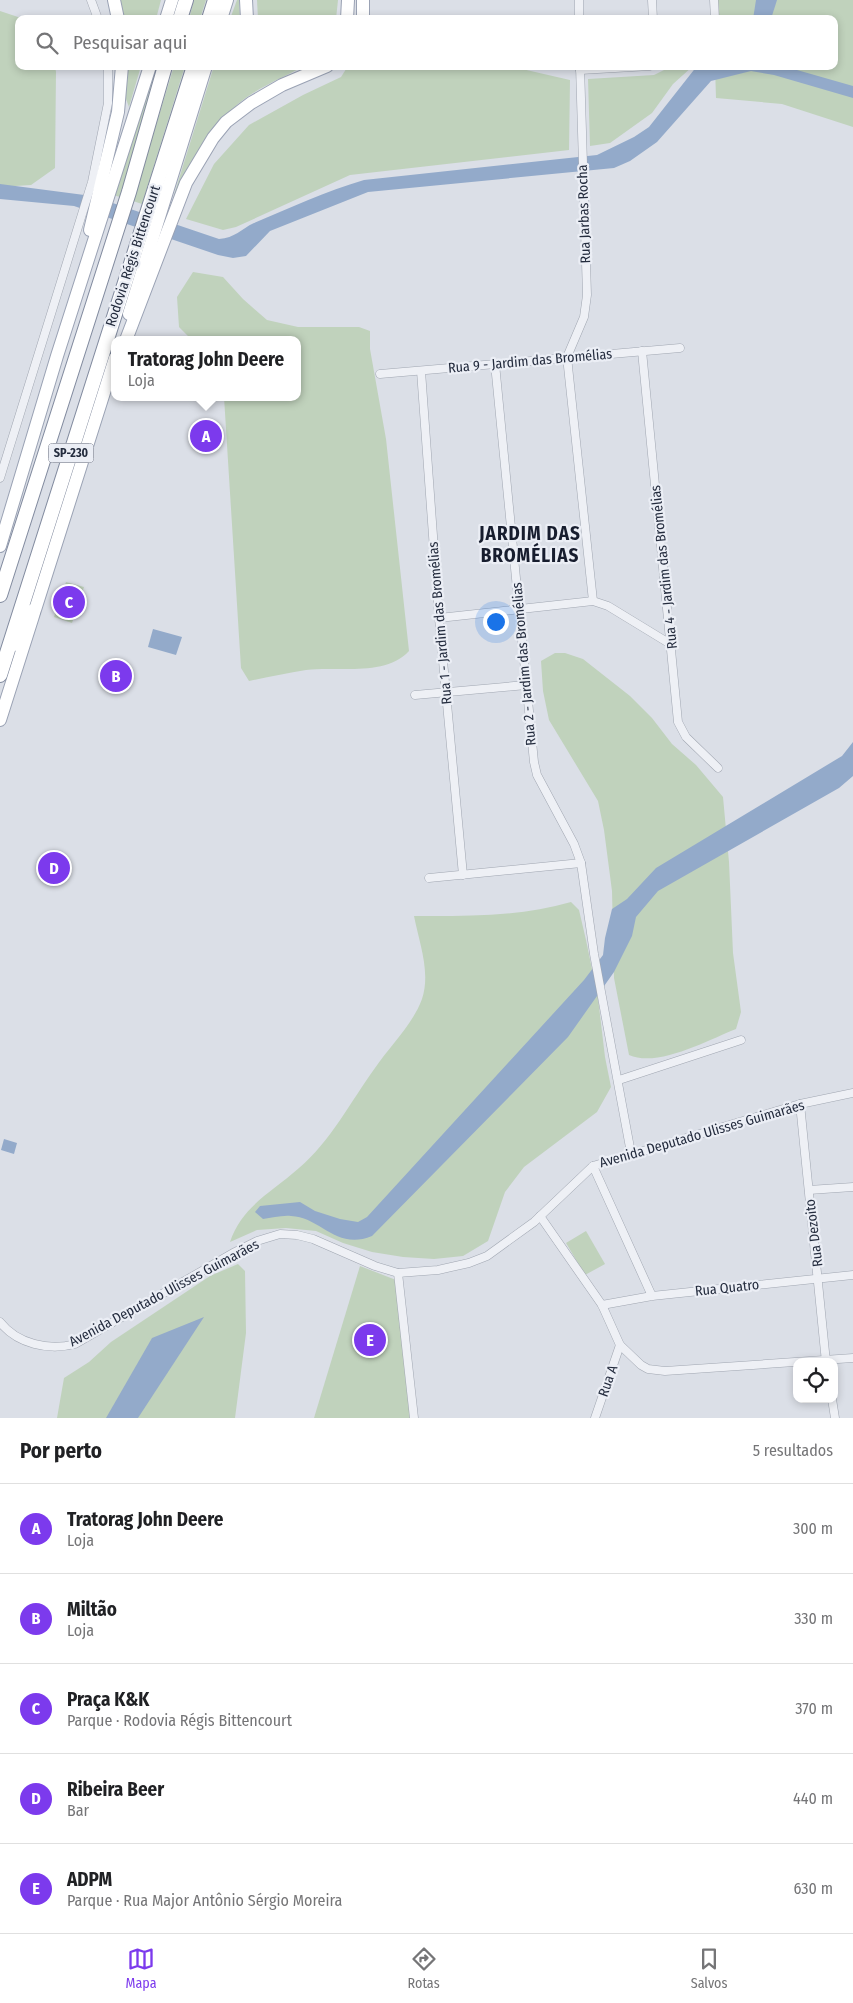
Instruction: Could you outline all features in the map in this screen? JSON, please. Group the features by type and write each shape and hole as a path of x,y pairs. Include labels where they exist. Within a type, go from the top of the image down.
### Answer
{"highway":[{"path":"181,15 186,0"},
{"path":"210,15 215,0"},
{"name":"Rodovia Régis Bittencourt","path":"0,595 129,192 164,70"},
{"name":"Rodovia Régis Bittencourt","path":"118,336 153,235 158,199 193,70"},
{"name":"Rodovia Régis Bittencourt","path":"0,676 111,356"},
{"path":"0,676 34,610"}],"main road":[{"path":"114,0 117,15"},
{"path":"167,15 172,0"},
{"path":"222,15 227,0"},
{"path":"246,0 247,15"},
{"path":"347,15 348,0"},
{"path":"363,0 363,15"},
{"path":"0,546 57,356 101,184 118,112 122,70"},
{"path":"101,184 148,70"},
{"path":"158,199 205,70"},
{"path":"122,336 153,235 177,208 186,183 200,156 226,122 282,85 317,70"},
{"path":"127,336 153,235"},
{"path":"0,720 111,371"},
{"path":"100,406 111,379"}],"street":[{"path":"91,0 97,15"},
{"path":"578,0 579,15"},
{"path":"652,0 653,15"},
{"path":"714,0 715,15"},
{"path":"101,184 108,103 108,70"},
{"name":"Rua Jarbas Rocha","path":"567,357 582,323 586,303 580,70"},
{"path":"0,478 26,396 92,216"},
{"name":"Rua 9 - Jardim das Bromélias","path":"380,374 680,348"},
{"name":"Rua 4 - Jardim das Bromélias","path":"642,351 680,728 690,742 718,768"},
{"path":"567,357 593,601"},
{"name":"Rua 2 - Jardim das Bromélias","path":"495,364 526,685 537,775 574,844 581,863 594,954 619,1080 631,1154"},
{"name":"Rua 1 - Jardim das Bromélias","path":"420,371 439,618 463,875"},
{"path":"439,618 593,601 608,606 672,645"},
{"path":"415,695 526,685"},
{"path":"429,878 581,863"},
{"path":"619,1080 741,1040"},
{"name":"Avenida Deputado Ulisses Guimarães","path":"0,1322 12,1335 28,1342 56,1347 75,1344 235,1252 257,1241 280,1234 297,1235 313,1239 386,1270 398,1273 438,1270 478,1260 487,1256 540,1216 593,1166 800,1104 853,1093"},
{"name":"Rua Dezoito","path":"800,1104 826,1358"},
{"path":"593,1166 652,1296"},
{"path":"809,1190 853,1188"},
{"path":"540,1216 602,1305 620,1344 648,1369 665,1371 793,1363"},
{"path":"398,1273 414,1418"},
{"name":"Rua Quatro","path":"602,1305 652,1296 853,1275"},
{"name":"Rua A","path":"595,1418 620,1344"},
{"path":"838,1360 853,1358"},
{"path":"833,1403 835,1418"}],"green space":[{"path":"118,0 161,0 157,15 121,15"},
{"path":"194,0 206,0 201,15 190,15"},
{"path":"237,0 239,0 240,15 231,15"},
{"path":"257,0 338,0 336,15 258,15"},
{"path":"713,0 853,0 853,127 782,104 716,98 715,70 838,70 838,15 713,15"},
{"path":"0,11 15,16 15,70 56,70 56,72 55,168 31,185 0,187"},
{"path":"126,70 140,70 129,107 126,99"},
{"path":"153,70 161,70 120,197 113,195"},
{"path":"173,70 184,70 142,204 133,201"},
{"path":"213,70 296,70 253,93 227,114 197,153 173,198"},
{"path":"345,70 526,70 570,80 569,150 350,175 236,227 223,230 186,219 214,164 249,125 303,95 341,77"},
{"path":"664,70 689,70 673,84 652,113 610,143 590,146 588,79 654,75"},
{"path":"193,272 223,277 243,299 267,320 298,327 359,327 370,331 370,349 386,439 409,651 399,659 387,664 361,669 306,670 249,681 241,668 224,401 301,401 301,336 188,336 179,327 177,297"},
{"path":"66,582 84,587 72,623 54,617"},
{"path":"555,653 565,653 583,659 630,696 652,718 672,744 696,765 723,797 729,862 733,953 741,1012 736,1029 683,1051 654,1058 641,1058 629,1055 614,978 612,891 598,801 549,720 543,691 541,661"},
{"path":"571,902 579,910 586,940 598,998 605,1057 611,1087 597,1112 524,1167 505,1192 488,1241 463,1256 434,1259 372,1252 343,1243 316,1231 286,1228 257,1230 230,1242 235,1230 250,1209 299,1168 321,1146 413,1017 422,999 425,978 425,968 414,916 474,916 513,913 532,911"},
{"path":"586,1231 605,1264 585,1275 566,1243"},
{"path":"238,1264 245,1271 246,1333 235,1418 57,1418 64,1378 89,1362 111,1342 210,1276"},
{"path":"360,1266 396,1280 411,1418 314,1418"}],"water":[{"path":"756,0 777,0 772,15 754,15"},
{"path":"694,70 797,70 853,86 853,98 774,75 751,71 711,81 657,142 630,161 614,168 368,192 270,231 246,256 233,258 218,255 74,206 0,199 0,184 92,196 219,239 234,235 254,223 308,200 364,180 597,155 634,137 649,127"},
{"path":"153,629 182,637 176,655 148,647"},
{"path":"853,742 853,776 839,788 658,891 636,917 632,936 614,972 568,1037 372,1236 359,1239 338,1237 302,1218 284,1216 263,1219 255,1212 260,1206 300,1202 315,1211 340,1219 358,1222 367,1217 584,980 603,955 612,909 627,899 656,868 842,756"},
{"path":"4,1139 17,1143 14,1154 1,1150"},
{"path":"204,1317 138,1418 106,1418 152,1338"}],"place":[{"name":"Tratorag John Deere","path":"206,436"},
{"name":"Praça K&K","path":"69,602"},
{"name":"Miltão","path":"116,676"},
{"name":"Ribeira Beer","path":"54,868"},
{"name":"ADPM","path":"370,1340"}],"district":[{"name":"JARDIM DAS BROMÉLIAS","path":"530,544"}]}
